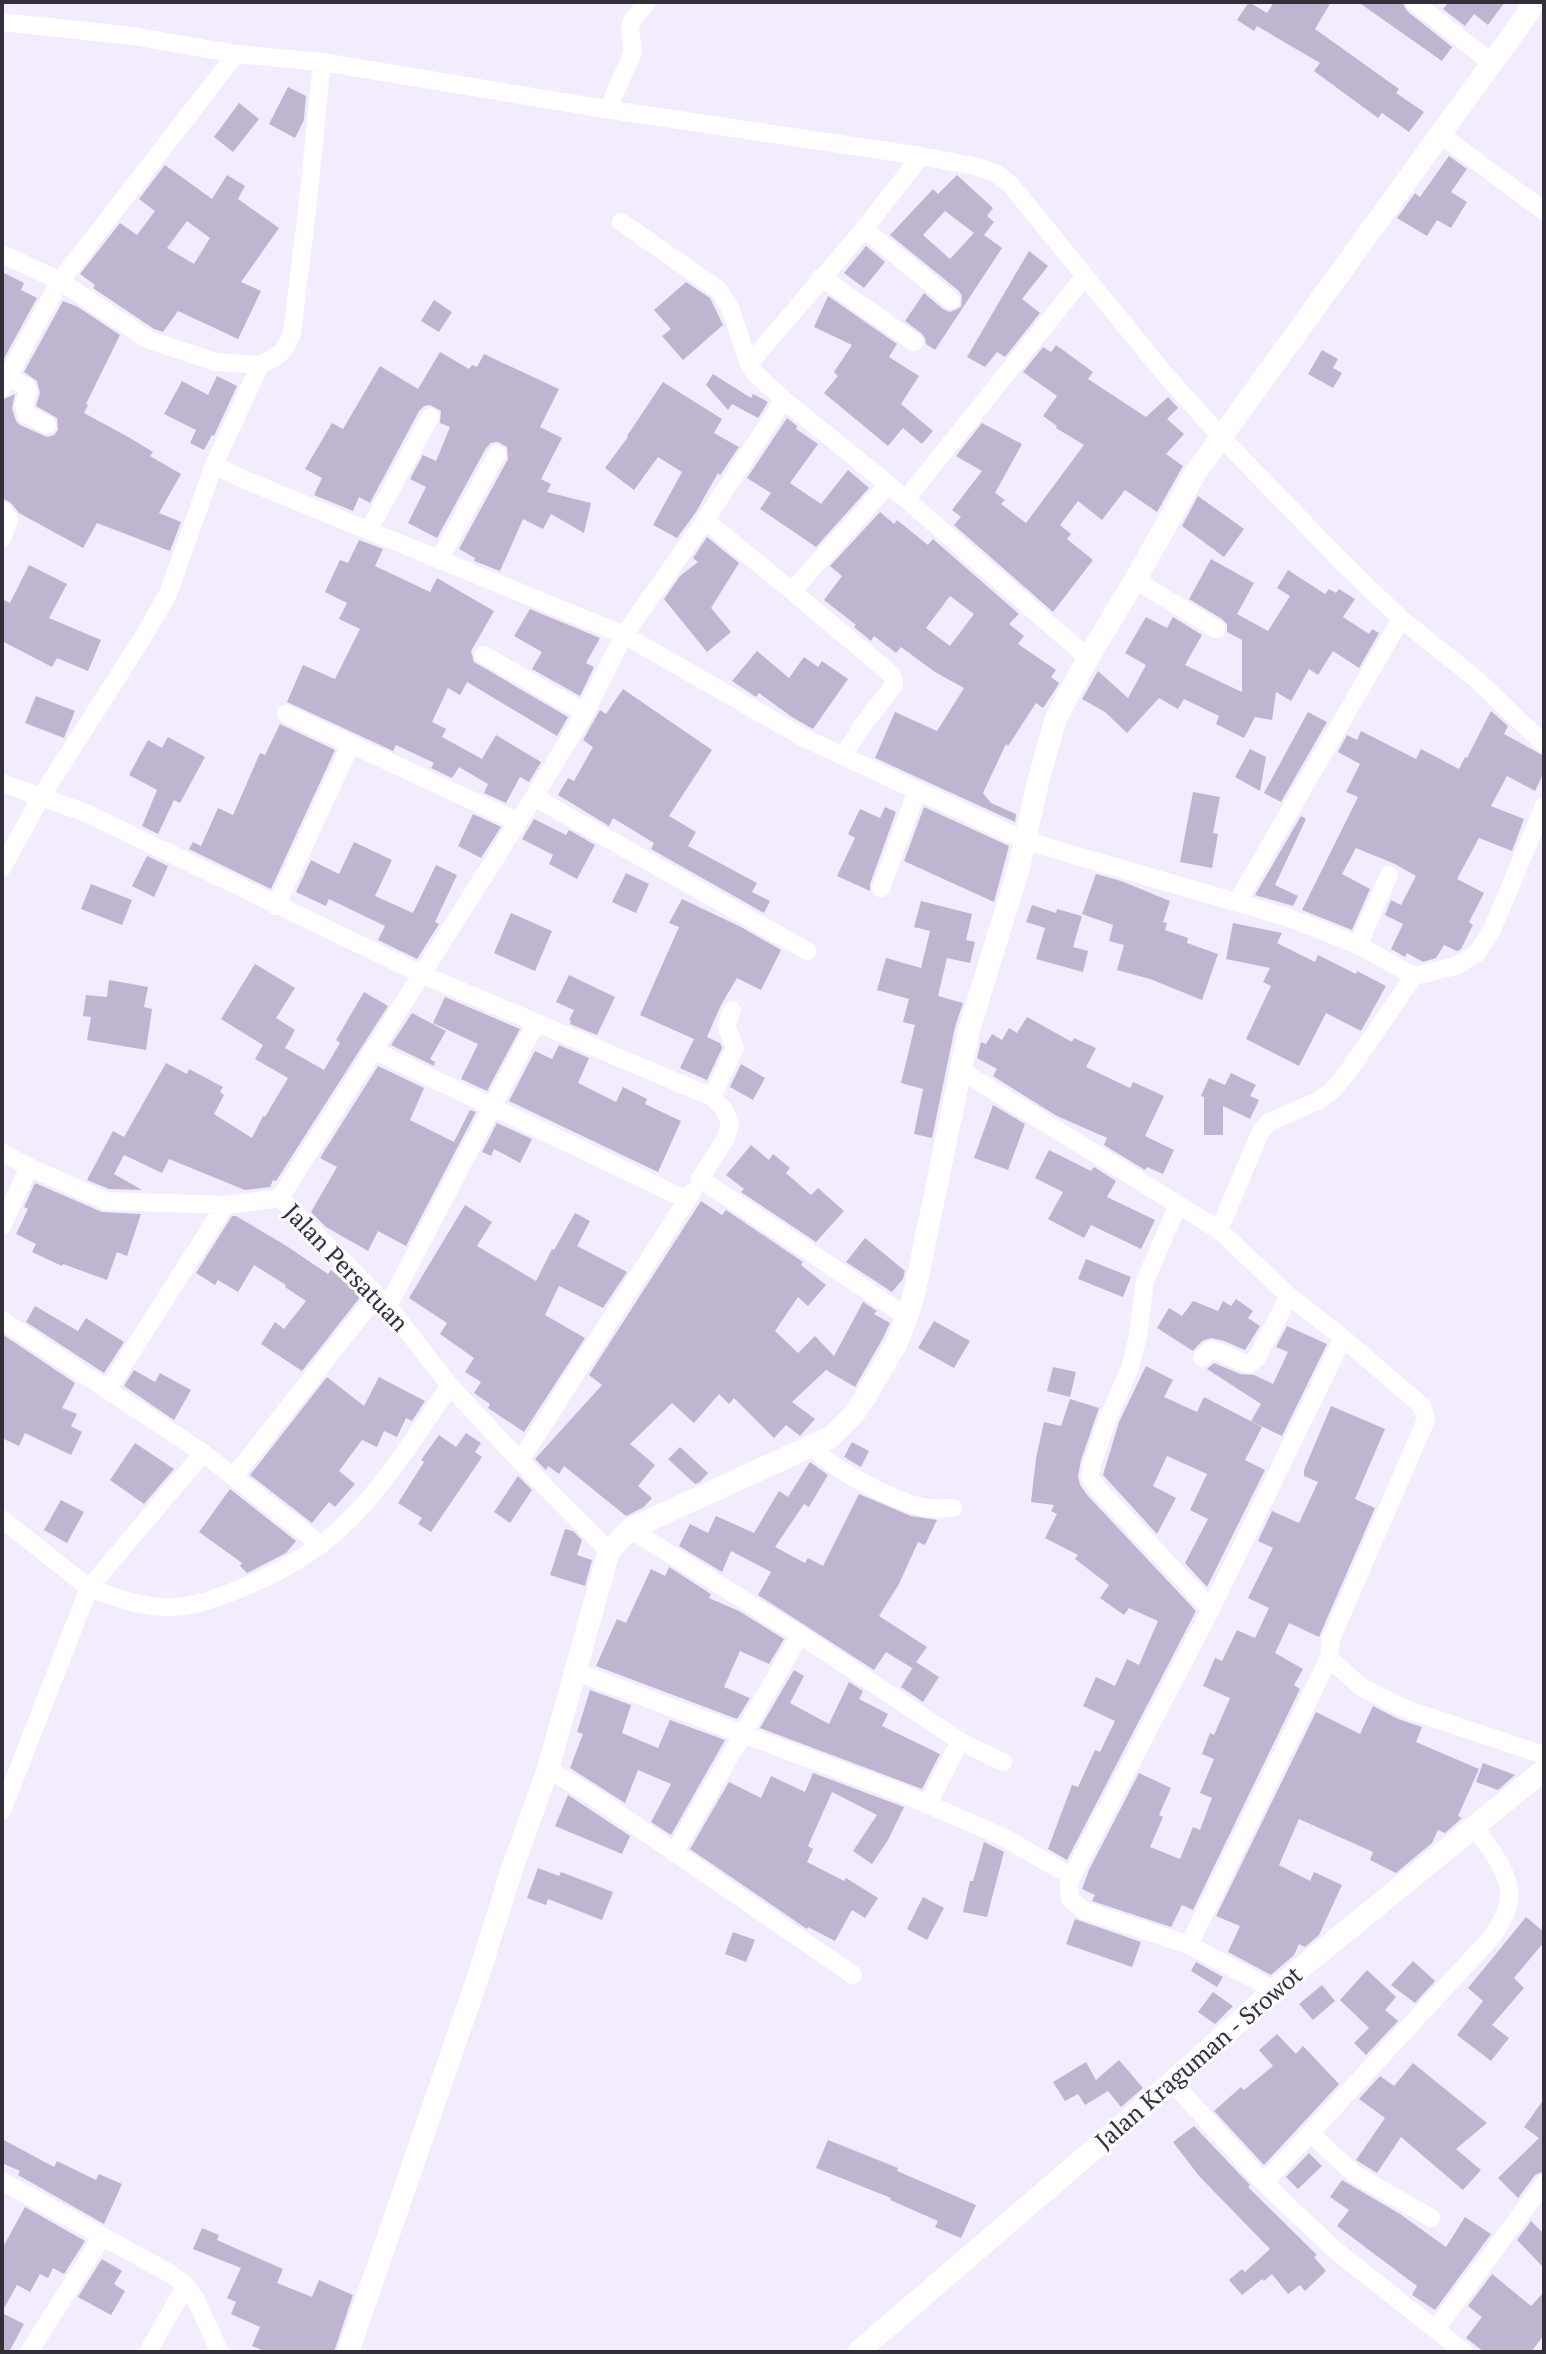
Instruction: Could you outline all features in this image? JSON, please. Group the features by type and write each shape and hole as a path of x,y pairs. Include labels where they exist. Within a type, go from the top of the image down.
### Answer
{"street":[{"path":"607,109 633,52 632,21 647,2"},
{"path":"1414,2 1492,63"},
{"path":"348,2352 548,1769 609,1551 630,1529 831,1437 854,1414 896,1344 915,1290 960,1070 984,978 1026,841 1056,718 1196,472 1536,2"},
{"path":"2,22 133,36 236,54 322,62 921,156 995,173 1010,184 1163,372 1221,437 1401,619 1476,679 1544,744"},
{"path":"47,425 26,414 26,386 4,383 60,281 236,54"},
{"path":"2,254 60,281 158,343 216,362 260,365 279,357 292,333 322,62"},
{"path":"1441,135 1544,211"},
{"path":"749,364 864,229 921,156"},
{"path":"621,222 719,290 730,308 754,372 1088,658"},
{"path":"864,229 951,300"},
{"path":"906,499 1085,276"},
{"path":"821,277 914,342"},
{"path":"2,868 41,797 168,594 214,465 260,365"},
{"path":"280,1198 534,797 585,713 624,635 784,400"},
{"path":"369,530 430,417"},
{"path":"439,560 497,454"},
{"path":"214,465 624,635 804,738 1026,841 1290,918 1358,945 1414,976"},
{"path":"792,591 888,485"},
{"path":"2,510 9,520 2,539"},
{"path":"705,520 891,674 894,685 843,756"},
{"path":"1135,580 1216,629"},
{"path":"1237,902 1401,619"},
{"path":"484,655 585,713"},
{"path":"286,714 518,822"},
{"path":"276,906 351,744"},
{"path":"2,783 86,813 421,974 712,1097 724,1109 730,1123 726,1138 520,1461"},
{"path":"881,888 917,791"},
{"path":"534,797 807,951"},
{"path":"1219,1230 1261,1131 1269,1122 1318,1101 1333,1090 1414,976 1456,966 1477,953 1491,932 1544,806"},
{"path":"1358,945 1389,875"},
{"path":"712,1097 735,1048 726,1025 732,1010"},
{"path":"234,1476 382,1300 450,1191 536,1023"},
{"path":"373,1050 687,1200"},
{"path":"960,1070 1219,1230 1289,1296 1422,1406 1426,1420 1331,1639 1329,1658 1189,1945"},
{"name":"Jalan Persatuan","path":"2,1152 106,1201 225,1205 280,1198 382,1300 450,1386 609,1551"},
{"path":"2,1226 29,1167"},
{"path":"700,1179 907,1317"},
{"path":"108,1389 225,1205"},
{"path":"1178,1205 1145,1281 1138,1336 1130,1368 1108,1418 1090,1478 1211,1609"},
{"path":"1202,1358 1210,1350 1220,1351 1238,1362 1249,1364 1257,1358 1289,1296"},
{"path":"2,1320 203,1453 321,1545"},
{"path":"1274,1990 1189,1945 1085,1911 1070,1899 1069,1882 1211,1609 1343,1338"},
{"path":"2,1519 89,1588 129,1601 166,1607 210,1601 276,1573 321,1545 354,1515 382,1482 450,1386"},
{"path":"812,1447 822,1458 896,1499 928,1508 953,1508"},
{"path":"2,1811 89,1588 203,1453"},
{"path":"630,1529 800,1635 960,1741 1003,1762"},
{"path":"674,1853 800,1635"},
{"path":"1329,1658 1361,1687 1542,1771"},
{"path":"574,1671 928,1804 1001,1836 1071,1876"},
{"path":"928,1804 960,1741"},
{"path":"548,1769 597,1799 853,1975"},
{"name":"Jalan Kraguman - Srowot","path":"858,2352 1172,2082 1274,1990 1542,1771"},
{"path":"1264,2183 1492,1937 1506,1912 1510,1893 1495,1856 1474,1826"},
{"path":"1172,2082 1264,2183 1335,2250 1464,2352"},
{"path":"1310,2133 1353,2173 1431,2218"},
{"path":"2,2181 186,2285 220,2352"},
{"path":"1436,2329 1544,2183"},
{"path":"29,2352 102,2237"},
{"path":"148,2352 186,2285"}],"building":[{"path":"1249,2 1267,13 1274,2 1331,2 1315,29 1399,89 1396,93 1424,112 1409,132 1382,113 1378,118 1314,71 1320,63 1257,26 1254,31 1237,20"},
{"path":"1358,2 1402,2 1407,11 1452,47 1442,61"},
{"path":"1449,2 1505,2 1488,25 1474,14 1465,26 1443,9"},
{"path":"288,87 306,96 304,120 295,138 269,124"},
{"path":"239,103 259,119 233,152 214,137"},
{"path":"1449,156 1467,169 1451,192 1467,202 1451,228 1437,220 1427,236 1397,218 1415,193 1420,197"},
{"path":"165,165 212,199 227,175 245,186 238,199 279,228 241,282 261,291 238,339 178,311 163,332 154,329 93,288 95,285 80,274 120,223 137,235 155,211 139,199","holes":["187,221 210,238 194,264 167,248"]},
{"path":"957,175 993,208 987,216 994,222 984,235 1002,248 935,350 926,344 921,333 905,321 924,293 950,312 961,307 962,296 890,235 933,189 938,194","holes":["945,211 974,233 950,259 923,235"]},
{"path":"866,246 885,262 864,288 844,273"},
{"path":"1029,251 1048,266 1022,299 1040,313 1005,357 997,352 985,367 967,357"},
{"path":"2,272 24,283 21,290 37,298 2,362"},
{"path":"686,282 710,298 723,325 683,360 662,336 671,329 654,310"},
{"path":"828,296 897,344 889,357 919,376 901,404 933,431 922,444 903,428 888,446 824,393 838,376 834,372 852,345 814,327"},
{"path":"434,300 452,312 439,332 421,321"},
{"path":"63,301 78,307 120,335 84,413 153,452 150,456 181,474 159,513 181,522 170,551 97,523 83,548 19,513 2,498 2,400 15,394 12,408 20,425 47,437 58,430 57,418 36,406 40,393 37,381 24,372"},
{"path":"1056,345 1093,372 1088,379 1146,417 1168,397 1178,408 1167,419 1184,434 1166,454 1183,466 1157,512 1125,490 1102,520 1078,501 1060,525 1071,534 1067,539 1093,560 1053,612 954,525 961,517 952,510 982,471 956,456 982,423 1022,444 995,493 1005,500 1001,504 1026,523 1084,445 1043,416 1057,396 1023,372 1043,347 1051,352"},
{"path":"1322,350 1338,359 1333,368 1342,373 1333,388 1308,374"},
{"path":"440,352 469,369 472,365 477,367 484,354 559,389 540,427 562,438 541,479 551,484 547,492 591,503 584,533 551,514 543,529 523,519 500,571 474,561 475,558 459,549 508,459 507,447 498,442 486,448 437,538 408,523 426,487 410,479 423,455 436,461 450,427 440,423 441,411 430,405 419,411 370,503 359,497 353,511 314,495 322,478 305,469 332,423 343,429 380,366 418,389"},
{"path":"713,374 751,398 753,394 768,402 758,418 732,404 728,410 706,385"},
{"path":"217,376 237,386 214,436 204,450 190,443 196,430 164,414 182,381 208,395"},
{"path":"663,382 722,419 714,433 739,447 720,475 718,473 677,538 653,525 682,472 658,457 634,490 605,468"},
{"path":"787,418 797,426 796,429 818,444 790,483 821,504 848,470 869,488 816,547 760,509 771,493 747,478"},
{"path":"1198,496 1244,529 1224,557 1182,526"},
{"path":"880,512 894,524 897,520 928,545 933,539 1019,614 1009,624 1024,636 1018,644 1056,670 1051,677 1059,683 1043,708 1036,703 1008,746 1006,744 983,793 991,803 1016,814 1015,822 875,758 895,712 937,731 964,688 935,672 901,647 896,653 874,636 871,641 824,600 842,576 830,566","holes":["950,596 974,614 950,646 926,628"]},
{"path":"707,537 739,563 711,608 731,632 707,652 664,599 680,576 698,562 693,558"},
{"path":"359,540 383,549 375,566 430,592 437,578 494,611 471,651 474,662 568,717 557,736 467,682 460,695 448,688 432,722 446,729 442,737 482,759 496,735 541,762 529,782 520,777 506,803 484,793 488,784 459,767 452,778 431,768 434,763 396,745 393,751 287,702 303,665 335,679 360,629 339,619 347,603 325,592 340,560 348,563"},
{"path":"1211,559 1254,583 1237,614 1268,631 1290,596 1277,588 1288,570 1325,594 1329,589 1336,593 1339,589 1355,599 1343,617 1369,634 1372,629 1379,633 1359,668 1333,651 1318,675 1309,669 1291,701 1276,692 1272,720 1255,717 1244,738 1216,724 1219,716 1184,699 1178,709 1159,698 1127,733 1105,712 1082,699 1098,671 1128,698 1146,665 1125,653 1146,617 1167,628 1173,617 1202,635 1185,665 1242,692 1242,640 1227,632 1227,624 1222,619 1189,599"},
{"path":"29,565 67,584 49,618 101,640 88,671 57,658 52,667 2,641 2,599 10,603"},
{"path":"530,609 600,638 586,663 594,667 580,696 532,669 542,652 514,636"},
{"path":"757,651 789,678 804,657 818,667 822,661 848,679 813,729 759,693 756,697 732,681"},
{"path":"623,689 712,750 669,816 696,832 688,846 757,883 752,892 770,901 764,913 651,849 654,843 613,818 609,826 558,795 568,778 574,781 593,747 583,740 600,710 606,714"},
{"path":"36,696 75,711 64,738 25,723"},
{"path":"1491,711 1508,726 1504,734 1544,756 1544,772 1535,791 1507,776 1491,806 1524,819 1512,851 1479,838 1457,879 1484,893 1469,922 1473,925 1461,949 1457,951 1444,945 1436,958 1423,962 1391,949 1403,924 1385,915 1391,900 1401,905 1416,876 1356,848 1342,874 1370,889 1352,930 1302,910 1358,797 1346,792 1360,764 1338,752 1347,735 1357,740 1361,731 1416,759 1421,749 1459,769"},
{"path":"1308,712 1327,722 1281,802 1264,793"},
{"path":"280,724 335,750 271,889 189,849 193,842 201,846 218,808 233,815 260,753 265,755"},
{"path":"168,737 205,757 180,803 174,800 158,834 142,826 157,790 129,775 148,740 162,748"},
{"path":"1250,749 1266,757 1260,791 1235,777"},
{"path":"1193,792 1220,797 1213,833 1218,834 1212,868 1180,862"},
{"path":"885,807 896,812 870,891 837,876 855,838 848,834 860,809 880,818"},
{"path":"924,807 1009,846 994,902 904,861"},
{"path":"473,814 501,827 481,858 458,846"},
{"path":"1301,816 1306,819 1275,885 1298,896 1293,906 1255,895"},
{"path":"534,819 566,835 569,830 595,845 577,879 549,864 553,855 522,839"},
{"path":"354,842 392,860 375,896 413,913 436,865 457,875 435,922 439,924 417,959 378,940 385,926 329,899 326,906 296,892 311,860 339,874"},
{"path":"147,856 168,866 154,897 132,886"},
{"path":"626,873 649,884 636,913 612,902"},
{"path":"1096,874 1170,901 1163,922 1167,923 1165,930 1188,938 1187,943 1218,954 1202,1000 1150,979 1117,970 1124,945 1109,941 1113,925 1082,914"},
{"path":"91,884 132,900 122,925 81,909"},
{"path":"682,899 781,950 761,990 737,978 721,1005 707,1037 720,1043 722,1048 707,1080 680,1068 694,1039 640,1015 679,927 669,923"},
{"path":"921,901 972,914 966,940 975,942 970,963 947,958 938,996 963,1003 955,1027 932,1138 914,1134 923,1089 901,1083 915,1025 903,1022 909,999 877,990 886,958 921,968 930,931 914,927"},
{"path":"1032,905 1056,913 1057,909 1082,916 1073,947 1088,951 1083,972 1036,959 1045,928 1026,922"},
{"path":"511,913 552,931 535,971 494,953"},
{"path":"1233,923 1282,933 1277,943 1315,962 1318,955 1386,986 1361,1031 1326,1013 1299,1066 1246,1039 1271,986 1263,982 1270,968 1226,959"},
{"path":"255,964 295,988 276,1018 295,1030 285,1048 324,1070 340,1043 336,1040 364,992 388,1006 276,1181 273,1180 270,1187 245,1190 169,1159 162,1173 124,1155 114,1174 142,1190 109,1189 87,1180 113,1131 124,1137 166,1063 187,1074 189,1069 223,1087 220,1092 224,1095 214,1114 252,1138 288,1078 255,1059 263,1045 221,1019"},
{"path":"569,975 615,997 597,1035 570,1024 574,1010 556,1002"},
{"path":"109,980 148,987 144,1007 152,1009 146,1050 87,1040 91,1017 83,1016 86,995 107,997"},
{"path":"445,997 520,1029 487,1091 461,1079 478,1044 433,1023"},
{"path":"412,1013 446,1031 430,1059 435,1062 434,1066 391,1045"},
{"path":"1027,1017 1072,1042 1074,1038 1096,1048 1086,1067 1130,1088 1133,1082 1164,1096 1145,1136 1174,1150 1163,1174 1147,1167 1145,1170 1104,1145 1107,1138 1057,1116 993,1076 997,1069 977,1058 981,1042 986,1044 992,1034 1002,1040 1009,1028 1017,1033"},
{"path":"559,1045 589,1058 578,1083 616,1102 623,1087 647,1099 645,1104 681,1121 658,1172 509,1101 535,1051 552,1059"},
{"path":"741,1064 765,1078 753,1100 730,1087"},
{"path":"378,1066 424,1088 410,1120 454,1142 470,1110 476,1112 406,1246 378,1231 368,1251 326,1227 311,1212 337,1167 320,1158"},
{"path":"1231,1073 1256,1085 1250,1096 1259,1100 1250,1119 1223,1106 1223,1135 1204,1135 1204,1097 1201,1096 1209,1078 1225,1085"},
{"path":"993,1105 1025,1124 1008,1170 974,1158"},
{"path":"497,1123 532,1139 520,1163 494,1149 491,1156 482,1152"},
{"path":"751,1145 769,1160 773,1154 790,1168 786,1173 811,1195 818,1188 844,1211 816,1242 741,1192 744,1189 726,1175"},
{"path":"1049,1150 1091,1171 1094,1167 1116,1181 1107,1197 1155,1220 1141,1249 1091,1225 1084,1238 1048,1219 1063,1192 1035,1178"},
{"path":"35,1183 102,1212 141,1214 127,1256 117,1252 107,1280 62,1266 32,1252 36,1244 16,1234 28,1209 24,1207"},
{"path":"701,1201 722,1215 726,1210 803,1262 801,1265 826,1285 808,1306 798,1297 775,1331 798,1353 815,1336 834,1356 863,1302 877,1311 874,1314 890,1323 855,1387 826,1370 792,1402 815,1419 800,1436 786,1425 774,1438 734,1398 729,1404 719,1394 694,1423 672,1403 630,1444 655,1465 638,1486 652,1498 644,1507 626,1516 564,1466 559,1474 548,1466 546,1470 535,1459 602,1385 589,1375"},
{"path":"465,1205 492,1222 477,1246 536,1281 575,1213 590,1221 577,1246 627,1272 603,1308 559,1286 545,1315 585,1338 524,1432 488,1408 490,1404 474,1393 481,1382 465,1372 474,1358 440,1334 447,1323 409,1298"},
{"path":"232,1216 285,1245 328,1274 331,1270 361,1296 302,1371 261,1344 275,1322 284,1329 306,1301 254,1265 238,1292 218,1280 215,1285 196,1273"},
{"path":"865,1238 905,1271 903,1279 892,1292 846,1262"},
{"path":"1086,1259 1131,1277 1123,1297 1078,1279"},
{"path":"1236,1299 1253,1311 1248,1318 1260,1326 1245,1350 1211,1338 1202,1341 1193,1351 1157,1328 1169,1308 1182,1316 1193,1301 1218,1311 1223,1301 1231,1306"},
{"path":"35,1306 78,1331 86,1318 124,1342 104,1373 26,1322"},
{"path":"934,1321 970,1341 954,1368 918,1348"},
{"path":"1287,1326 1327,1344 1282,1436 1251,1421 1261,1404 1207,1369 1214,1363 1273,1384 1288,1352 1276,1347"},
{"path":"2,1334 75,1383 62,1408 77,1414 71,1426 82,1432 71,1455 25,1433 19,1446 2,1438"},
{"path":"1146,1366 1173,1380 1164,1397 1197,1412 1204,1397 1262,1427 1245,1460 1265,1470 1207,1587 1185,1563 1208,1519 1190,1510 1207,1474 1167,1456 1153,1486 1176,1498 1157,1534 1103,1475 1119,1422"},
{"path":"1053,1367 1076,1372 1070,1397 1047,1391"},
{"path":"134,1370 155,1382 160,1373 191,1390 174,1420 124,1386"},
{"path":"327,1377 364,1406 379,1377 425,1401 412,1421 406,1418 397,1437 384,1431 377,1447 362,1440 339,1471 355,1484 335,1507 329,1502 312,1523 250,1475"},
{"path":"1070,1399 1099,1408 1081,1460 1080,1485 1196,1611 1067,1860 1048,1849 1072,1785 1078,1787 1095,1750 1100,1752 1115,1721 1083,1706 1096,1677 1115,1686 1127,1659 1139,1665 1158,1621 1129,1608 1124,1615 1100,1598 1109,1585 1075,1559 1078,1555 1045,1538 1057,1514 1051,1511 1054,1505 1031,1502 1036,1458 1044,1422 1061,1426"},
{"path":"1331,1406 1385,1429 1355,1499 1375,1508 1319,1637 1289,1623 1275,1653 1303,1669 1294,1685 1300,1689 1193,1910 1182,1905 1171,1927 1092,1901 1095,1895 1082,1889 1139,1773 1171,1788 1150,1847 1180,1859 1193,1827 1200,1830 1212,1798 1200,1793 1214,1759 1202,1754 1230,1698 1203,1686 1215,1658 1222,1661 1237,1630 1255,1638 1269,1608 1248,1598 1273,1548 1258,1541 1272,1511 1299,1523 1318,1482 1304,1476 1304,1470"},
{"path":"466,1433 481,1443 475,1452 482,1457 431,1532 418,1524 422,1518 398,1503 424,1462 421,1460 439,1435 456,1447"},
{"path":"852,1442 869,1451 861,1467 844,1457"},
{"path":"135,1443 174,1469 144,1504 110,1480"},
{"path":"680,1447 708,1473 700,1482 695,1484 668,1459"},
{"path":"810,1462 828,1475 809,1507 804,1504 775,1547 805,1563 808,1558 823,1566 859,1494 911,1516 937,1520 925,1545 918,1542 899,1584 879,1616 927,1647 912,1668 886,1652 874,1670 758,1595 771,1572 731,1551 722,1572 679,1546 690,1524 708,1533 716,1516 754,1533 779,1491 788,1497"},
{"path":"518,1476 532,1490 510,1523 494,1512"},
{"path":"230,1489 296,1541 286,1553 247,1573 240,1566 242,1563 199,1532"},
{"path":"61,1500 84,1512 67,1543 44,1530"},
{"path":"565,1529 573,1531 582,1540 577,1555 592,1560 585,1586 550,1575"},
{"path":"669,1567 711,1594 709,1598 739,1611 784,1639 769,1664 740,1651 724,1687 750,1698 737,1719 596,1666 617,1619 626,1623 651,1569 665,1576"},
{"path":"916,1662 939,1677 923,1702 901,1687"},
{"path":"794,1670 804,1676 790,1703 829,1724 849,1682 863,1691 859,1699 888,1714 882,1726 940,1754 922,1789 760,1728"},
{"path":"590,1690 631,1705 622,1733 658,1748 670,1720 725,1740 671,1835 651,1822 671,1784 638,1770 625,1803 570,1768 583,1734 577,1732"},
{"path":"1373,1706 1422,1727 1416,1742 1479,1769 1458,1816 1462,1818 1445,1833 1438,1830 1432,1843 1396,1873 1370,1860 1373,1852 1299,1819 1279,1865 1310,1881 1314,1872 1342,1885 1319,1935 1305,1947 1299,1944 1294,1955 1271,1975 1228,1952 1240,1926 1216,1916 1316,1712 1360,1734"},
{"path":"1483,1763 1515,1775 1498,1790 1476,1782"},
{"path":"813,1773 904,1807 872,1864 853,1851 877,1815 832,1792 808,1846 813,1849 807,1862 844,1881 846,1878 878,1898 865,1918 852,1910 835,1941 807,1929 690,1849 729,1782 761,1798 771,1776 805,1792"},
{"path":"568,1795 630,1836 622,1854 555,1826"},
{"path":"984,1842 1004,1852 987,1917 963,1912"},
{"path":"538,1868 559,1876 561,1872 613,1892 602,1920 548,1899 546,1905 527,1898"},
{"path":"923,1897 944,1908 927,1940 907,1929"},
{"path":"1526,1917 1544,1932 1544,1942 1514,1978 1524,1988 1492,2025 1509,2038 1491,2061 1457,2035 1483,2001 1468,1988"},
{"path":"1075,1919 1141,1942 1132,1967 1066,1944"},
{"path":"733,1932 755,1940 746,1962 725,1954"},
{"path":"1413,1961 1435,1981 1415,2003 1391,1985"},
{"path":"1196,1962 1223,1977 1217,1987 1191,1971"},
{"path":"1367,1970 1396,1997 1385,2010 1398,2021 1366,2055 1354,2043 1369,2028 1340,2000"},
{"path":"1322,1985 1335,2001 1313,2020 1299,2004"},
{"path":"1213,1992 1233,2006 1215,2024 1198,2012"},
{"path":"1277,2034 1296,2054 1303,2046 1339,2084 1264,2165 1214,2111 1241,2087 1244,2090 1273,2066 1259,2050"},
{"path":"1119,2060 1143,2088 1121,2107 1108,2091 1085,2105 1078,2094 1065,2101 1053,2082 1086,2062 1096,2080"},
{"path":"1413,2063 1487,2123 1456,2149 1481,2170 1463,2190 1401,2137 1377,2173 1356,2160 1385,2118 1359,2099 1380,2076 1394,2086"},
{"path":"1544,2099 1544,2171 1535,2175 1518,2198 1498,2178 1539,2138 1524,2127"},
{"path":"1194,2126 1250,2185 1248,2187 1317,2255 1314,2257 1326,2271 1305,2291 1300,2285 1288,2294 1272,2274 1242,2295 1229,2280 1242,2269 1245,2272 1270,2249 1199,2176 1173,2142"},
{"path":"2,2139 54,2167 57,2161 96,2180 99,2174 122,2184 104,2224 2,2163"},
{"path":"828,2140 898,2168 897,2171 976,2205 961,2238 935,2227 938,2221 891,2198 816,2168"},
{"path":"1309,2153 1322,2166 1298,2189 1286,2177"},
{"path":"1342,2180 1400,2214 1446,2247 1465,2217 1491,2234 1435,2310 1412,2295 1417,2286 1337,2226 1349,2210 1330,2197"},
{"path":"25,2207 85,2241 64,2274 53,2268 48,2278 40,2274 30,2292 17,2285 2,2312 2,2249"},
{"path":"1531,2221 1544,2234 1544,2268 1517,2240"},
{"path":"202,2228 219,2235 217,2240 283,2269 277,2283 312,2297 319,2280 353,2295 334,2352 267,2352 252,2346 260,2327 231,2314 236,2302 227,2298 241,2268 193,2249"},
{"path":"102,2259 122,2271 114,2284 125,2291 111,2315 78,2297"},
{"path":"1492,2274 1531,2306 1544,2292 1544,2335 1531,2352 1484,2352 1466,2338 1482,2317 1468,2306"},
{"path":"2,2313 24,2324 9,2352 2,2352"}]}
